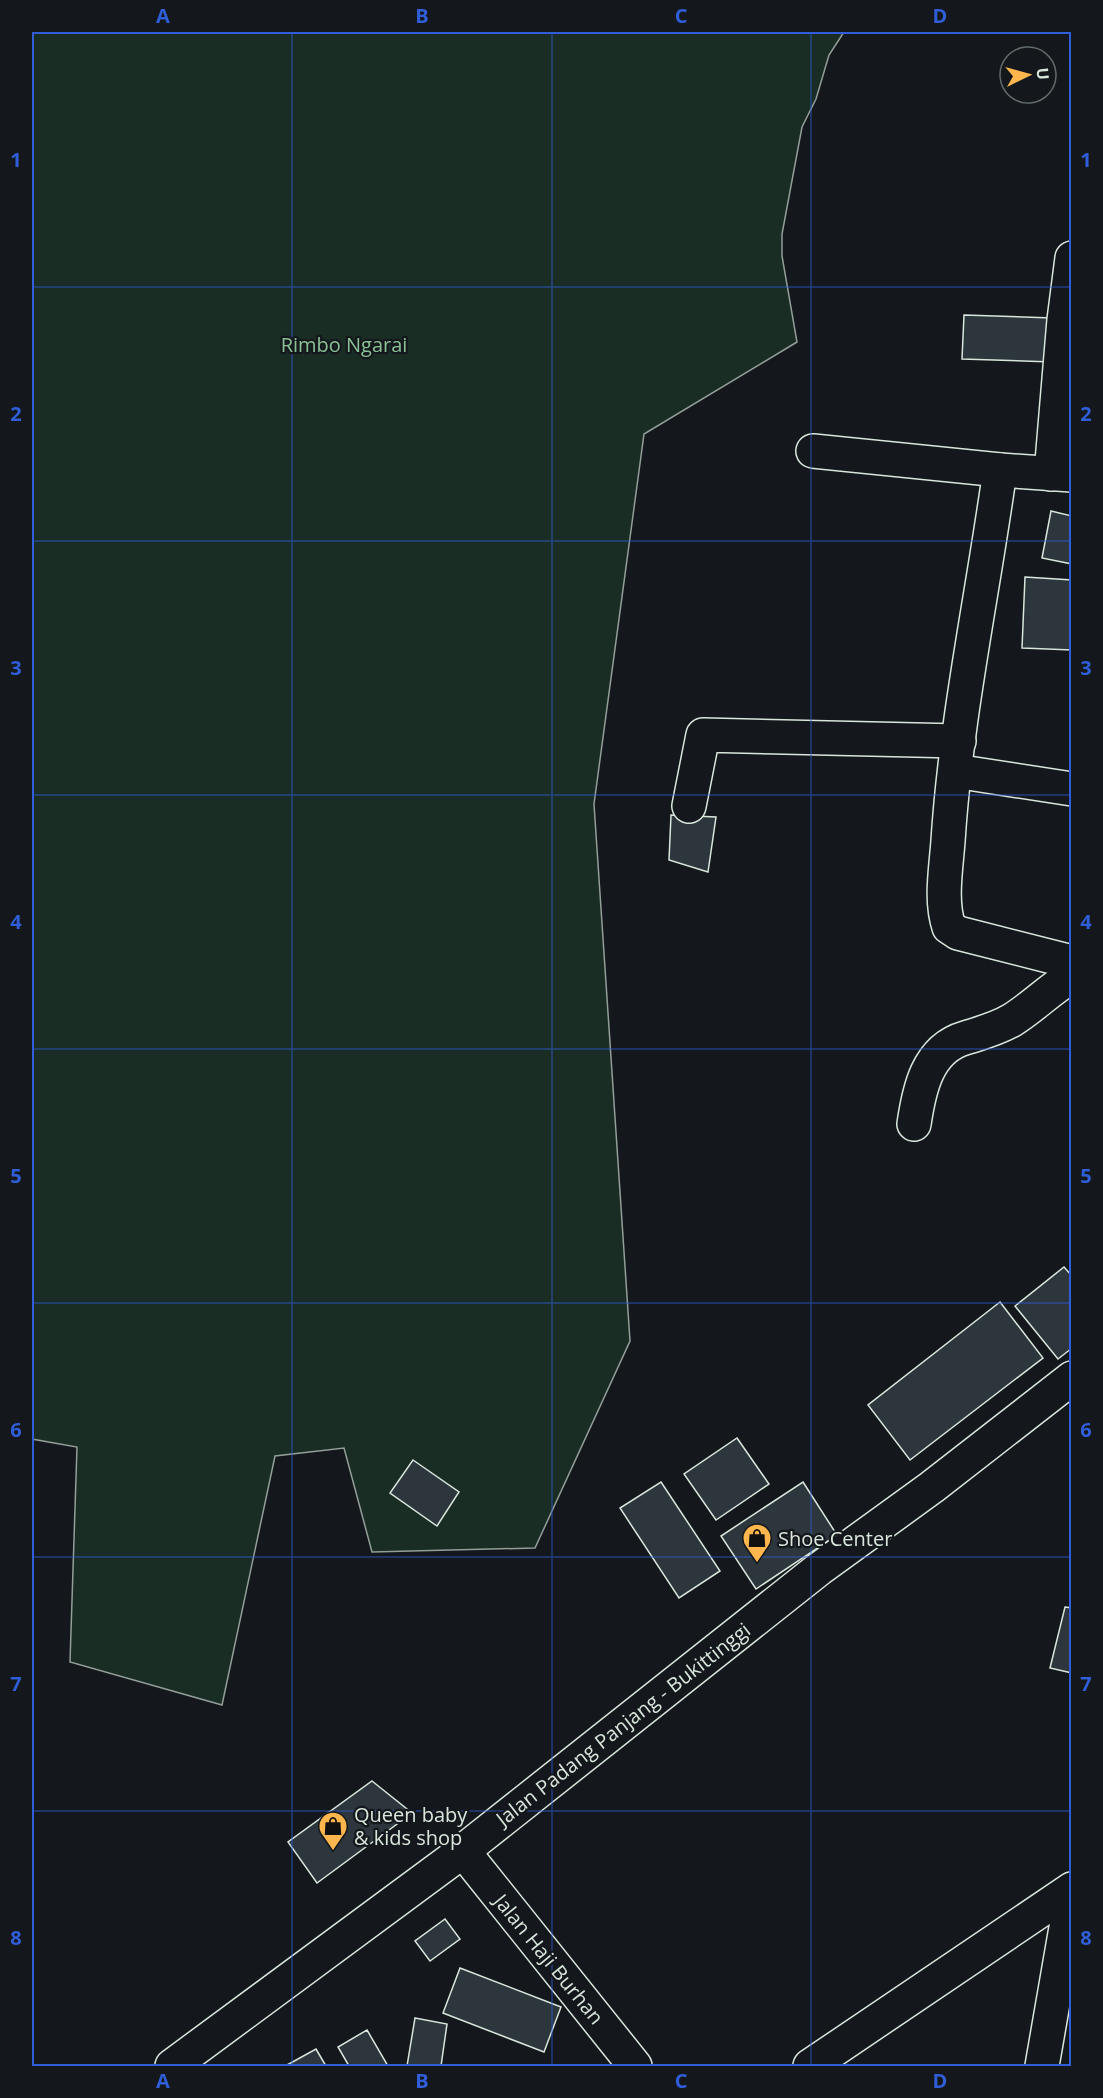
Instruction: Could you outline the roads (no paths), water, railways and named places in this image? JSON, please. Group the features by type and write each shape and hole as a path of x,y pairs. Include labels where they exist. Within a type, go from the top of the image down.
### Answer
{"main road":[{"path":"813,451 1061,474 1064,321 1071,258"},
{"path":"1000,470 957,756 944,912 949,927 958,933 1071,962"},
{"path":"689,806 708,735 957,756 1071,789"},
{"path":"914,1124 920,1089 926,1073 945,1047 1013,1020 1071,976"},
{"name":"Jalan Padang Panjang - Bukittinggi","path":"172,2067 463,1851 819,1569 932,1487 1071,1378"},
{"name":"Jalan Haji Burhan","path":"463,1851 635,2067"},
{"path":"810,2067 1071,1891"},
{"path":"1042,2067 1071,1891"}],"place":[{"name":"Shoe Center","path":"757,1564"},
{"name":"Queen baby & kids shop","path":"333,1852"}],"park label":[{"name":"Rimbo Ngarai","path":"344,344"}]}
